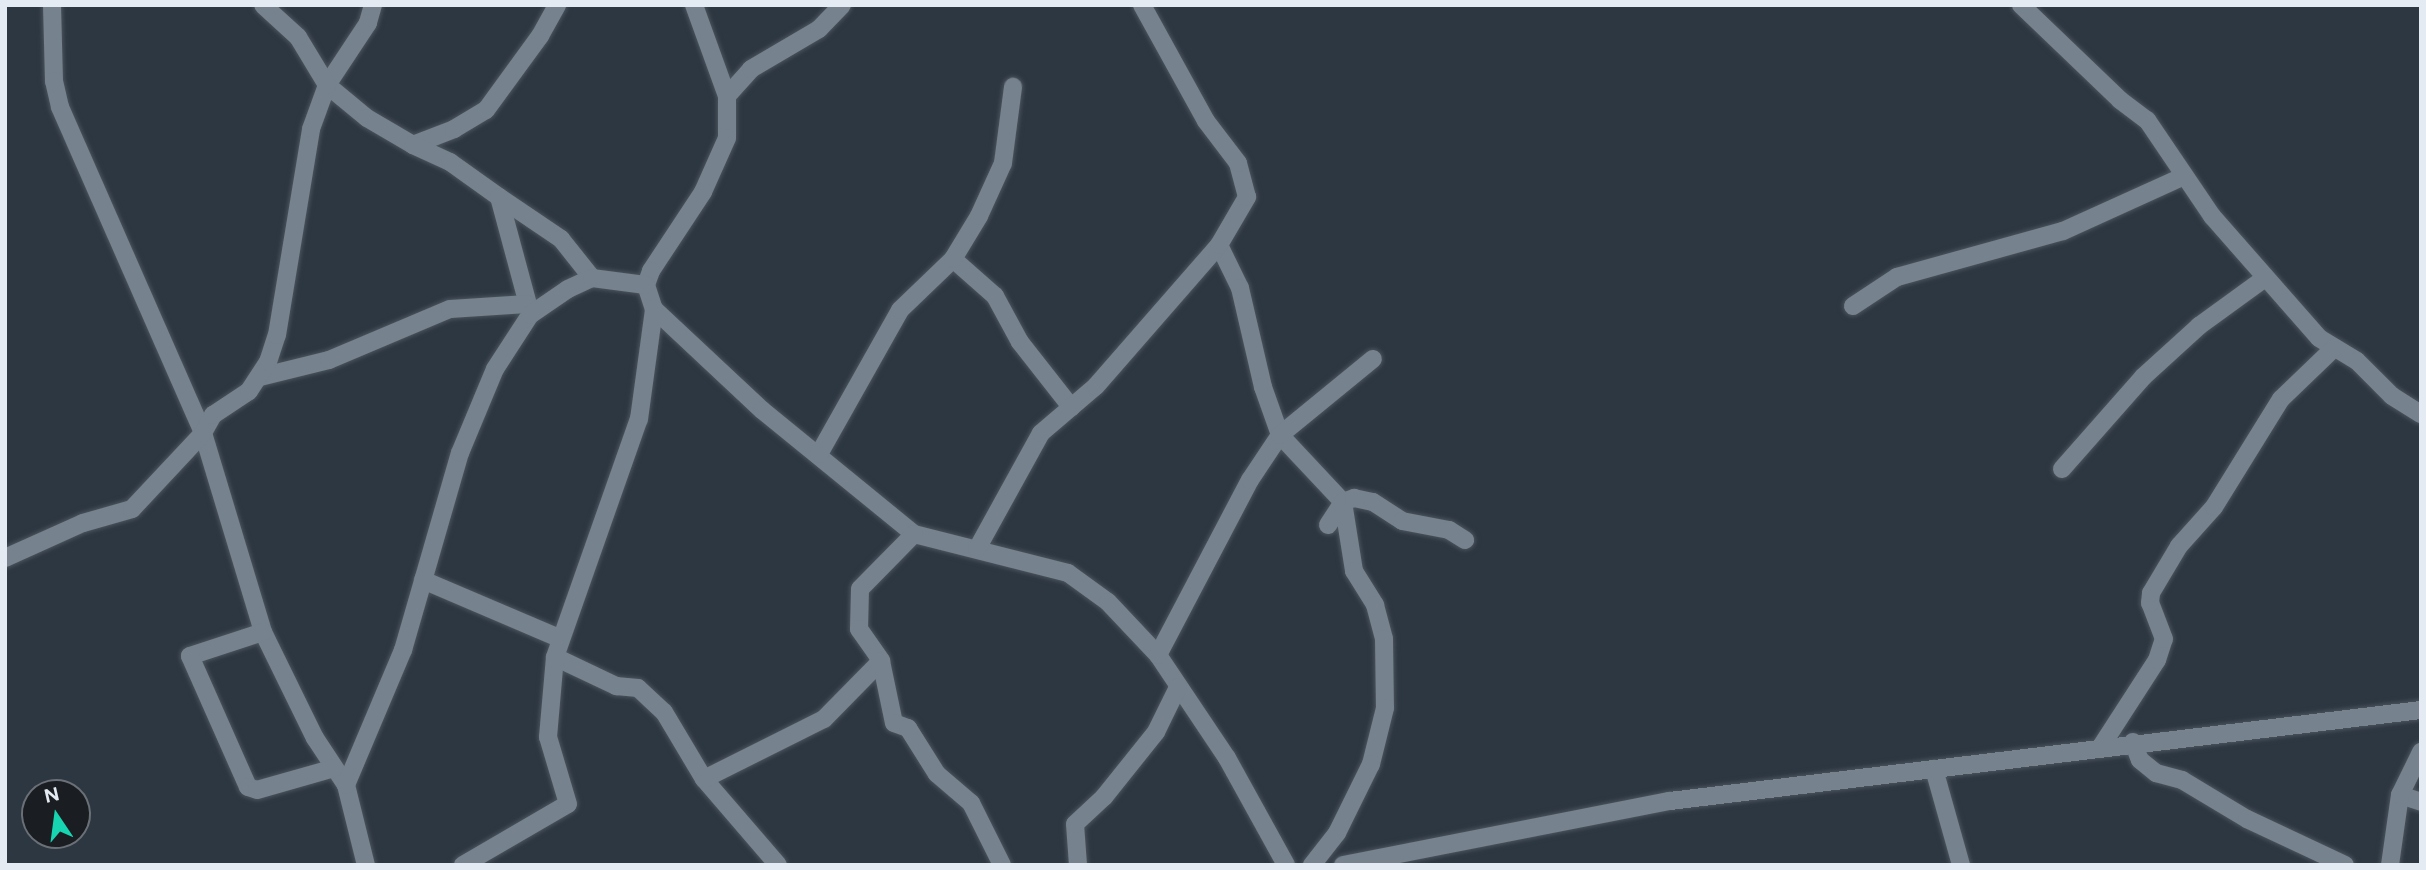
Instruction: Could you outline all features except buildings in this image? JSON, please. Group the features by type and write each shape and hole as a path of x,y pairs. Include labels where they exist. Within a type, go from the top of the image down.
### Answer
{"street":[{"path":"52,5 54,81 60,107 203,433 263,632 334,768 346,785 366,865"},
{"path":"262,5 298,37 327,85 367,118 413,145 450,162 561,239 592,278"},
{"path":"5,558 83,523 132,509 203,433 213,415 248,391 260,377 277,335 307,146 327,85 368,23 373,5"},
{"path":"413,145 454,129 486,110 540,36 557,5"},
{"path":"463,865 568,804 548,737 559,638 639,419 654,309 646,285 716,165 727,138 727,96 694,5"},
{"path":"727,96 751,69 819,29 842,5"},
{"path":"977,549 1034,441 1096,386 1219,245 1236,222 1247,187 1238,163 1206,121 1142,5"},
{"path":"2021,5 2120,100 2147,120 2211,216 2265,278 2334,348 2421,414"},
{"path":"819,454 900,310 953,259 998,180 1010,126 1013,87"},
{"path":"1853,306 1897,277 2063,231 2184,176"},
{"path":"346,785 391,684 460,453 495,369 529,310 499,197"},
{"path":"1219,245 1240,288 1262,382 1280,435 1343,502 1354,571 1381,621 1385,708 1371,764 1356,799 1312,865"},
{"path":"953,259 995,296 1020,342 1071,407"},
{"path":"260,377 329,360 450,309 529,310 592,278 646,285"},
{"path":"2062,469 2143,377 2199,326 2265,278"},
{"path":"654,309 762,410 914,534 1068,573 1088,584 1158,655 1227,758 1286,865"},
{"path":"2102,745 2157,660 2164,639 2150,603 2151,593 2179,546 2214,507 2281,399 2334,348"},
{"path":"1158,655 1237,503 1280,435 1373,359"},
{"path":"1328,525 1343,502 1354,498 1373,502 1402,521 1449,530 1465,540"},
{"path":"914,534 857,593 859,629 881,661 894,723 908,728 937,774 971,803 1002,865"},
{"path":"423,580 559,638"},
{"path":"263,632 190,656 248,788 257,790 334,768"},
{"path":"555,657 616,686 641,690 668,716 704,779 778,865"},
{"path":"704,779 824,719 881,661"},
{"path":"1078,865 1075,824 1104,797 1156,732 1178,687"},
{"path":"1343,865 1670,800 1934,769 2102,745 2421,710"},
{"path":"2133,742 2140,760 2156,773 2182,780 2247,819 2345,865"},
{"path":"2390,865 2400,795 2421,752"},
{"path":"1934,769 1961,865"},
{"path":"2400,795 2421,803"}]}
